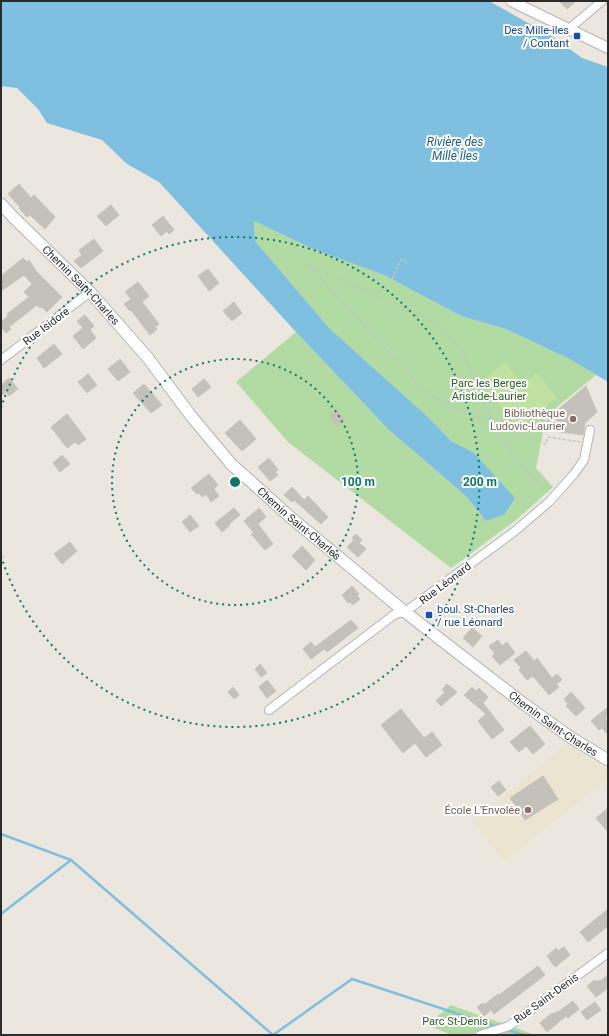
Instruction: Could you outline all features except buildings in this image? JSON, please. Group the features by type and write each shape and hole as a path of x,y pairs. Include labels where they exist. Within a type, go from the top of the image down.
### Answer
{"main road":[{"name":"Chemin Saint-Charles","path":"1,204 90,292 148,358 191,416 232,464 289,516 406,612 524,704 570,737 608,760"}],"street":[{"path":"511,1 608,48"},
{"path":"569,30 602,1"},
{"name":"Rue Isidore","path":"1,360 90,292"},
{"name":"Rue Léonard","path":"269,710 395,614 406,612 515,531 553,497 574,474 584,460 590,430"},
{"name":"Rue Saint-Denis","path":"480,1035 509,1026 608,953"}],"path":[{"path":"392,279 401,259 408,262"},
{"path":"553,497 529,474 499,436 494,422 463,352 447,333 419,314 308,265 422,389 445,404 494,422 546,444 548,437 587,444"}],"shaded area":[{"name":"École L'Envolée","path":"567,743 608,770 608,779 504,861 473,822"}],"green space":[{"name":"Parc les Berges Aristide-Laurier","path":"254,221 313,249 384,275 461,316 506,329 571,359 596,375 546,416 536,468 553,487 516,520 451,568 288,442 236,382 296,332 388,429 466,496 486,521 473,452 451,441 429,418 329,328 255,241"},
{"path":"505,362 523,384 537,373 557,398 518,428 481,382"},
{"name":"Parc St-Denis","path":"451,1005 535,1035 452,1035 427,1025"}],"water":[{"name":"Rivière des Mille Îles","path":"1,1 489,1 553,37 582,58 608,67 608,382 570,359 506,329 461,316 384,275 313,249 254,221 255,241 329,328 429,418 451,441 473,452 515,498 505,514 486,521 466,496 388,429 296,332 159,182 127,164 102,140 47,123 38,109 17,88 1,86"}],"waterway":[{"path":"1,834 71,860 1,914"},
{"path":"71,860 273,1035 352,979 498,1027"},
{"path":"507,1030 524,1035"}],"place":[{"name":"Des Mille-îles / Contant","path":"577,36"},
{"name":"Bibliothèque Ludovic-Laurier","path":"573,419"},
{"name":"boul. St-Charles / rue Léonard","path":"429,615"},
{"name":"École L'Envolée","path":"528,810"}]}
